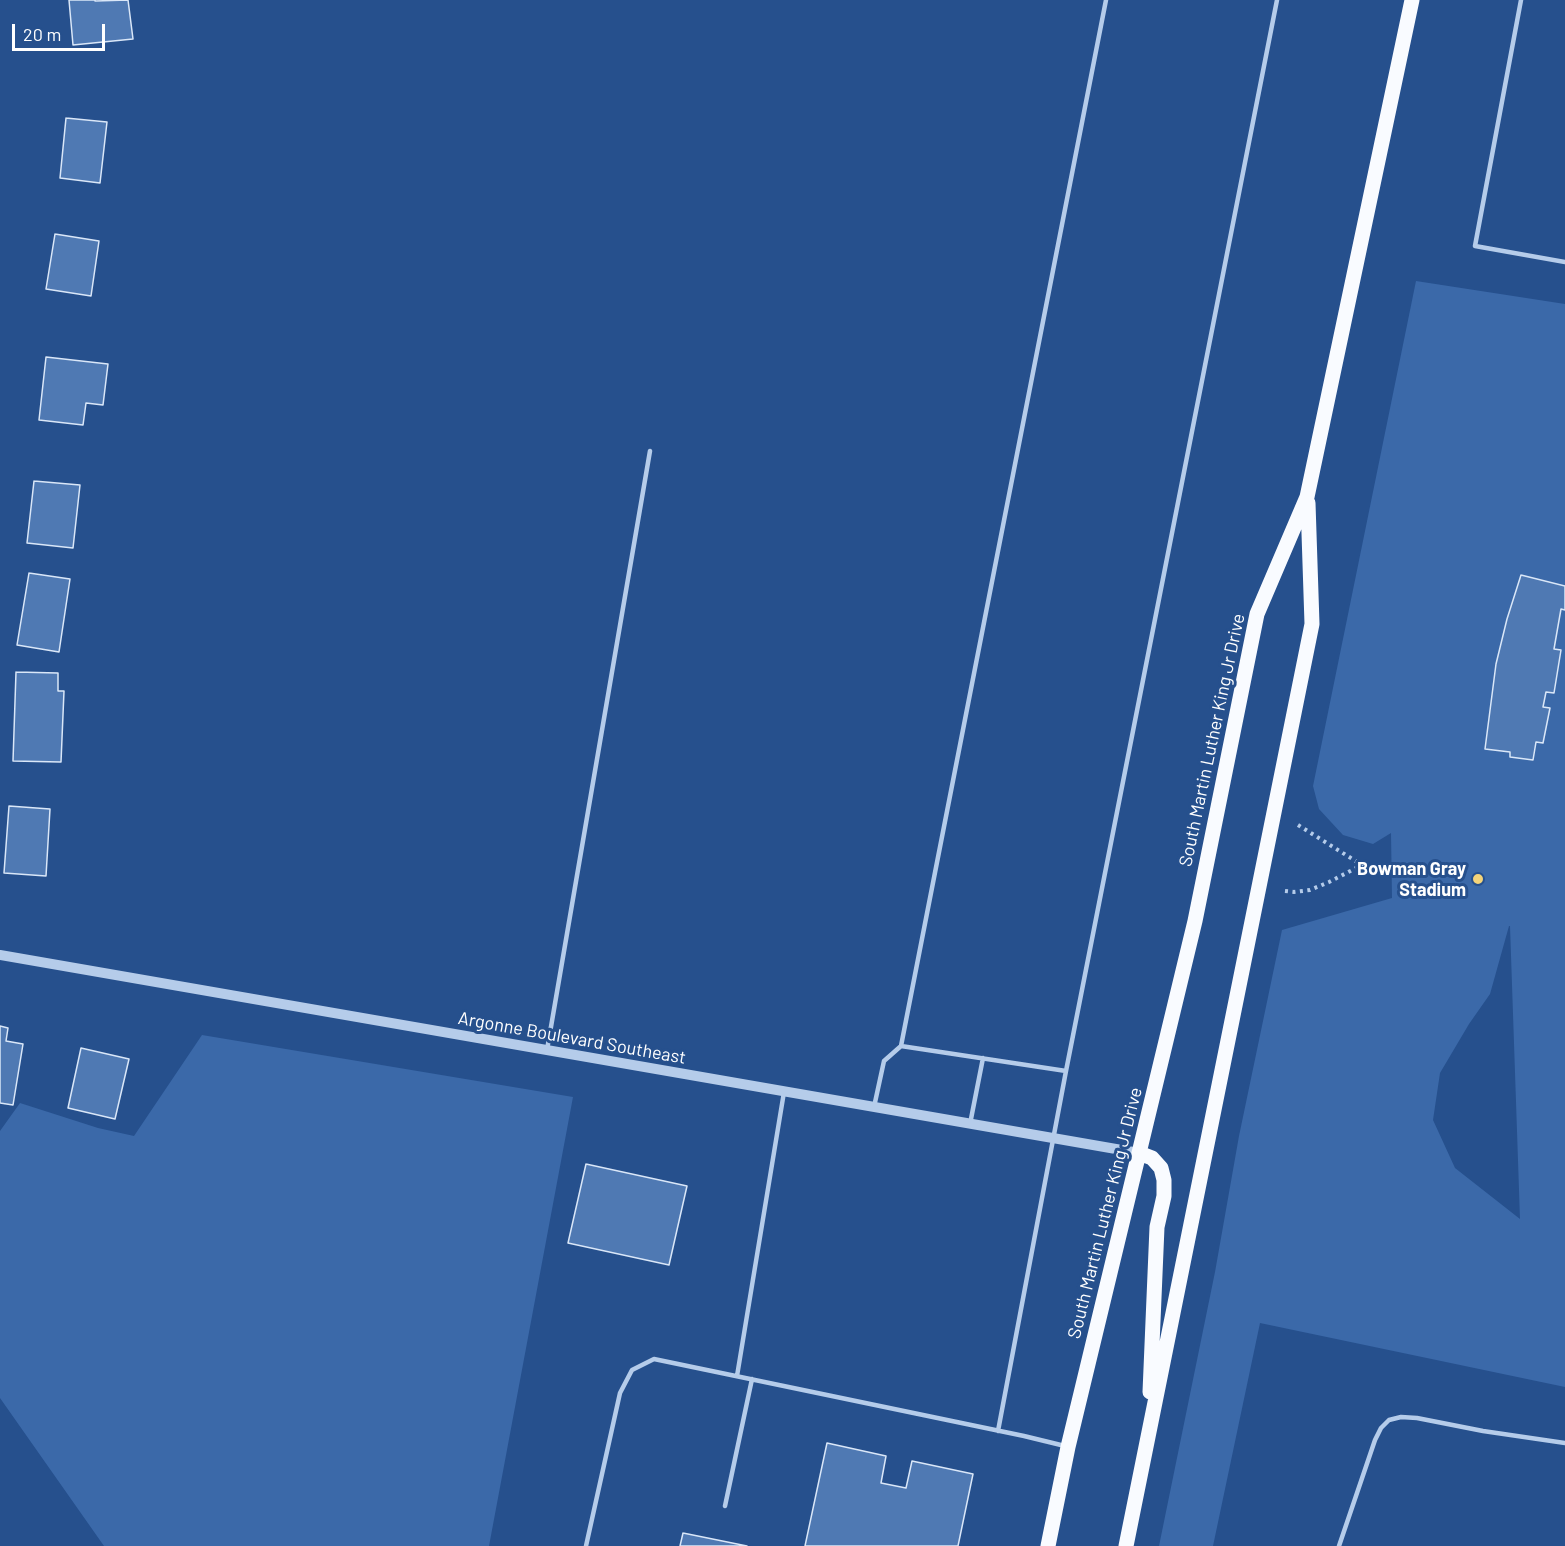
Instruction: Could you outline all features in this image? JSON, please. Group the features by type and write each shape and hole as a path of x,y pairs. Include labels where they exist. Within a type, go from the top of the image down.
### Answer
{"main road":[{"path":"1126,1546 1312,624 1307,497 1412,0"},
{"name":"South Martin Luther King Jr Drive","path":"1048,1546 1068,1447 1195,921 1257,614 1307,497"},
{"path":"1139,1153 1152,1158 1161,1168 1164,1180 1164,1196 1157,1227 1148,1438"}],"street":[{"name":"Argonne Boulevard Southeast","path":"0,955 1139,1153"}],"lane":[{"path":"874,1107 884,1061 901,1047 1106,0"},
{"path":"998,1431 1066,1071 1277,0"},
{"path":"1521,0 1475,246 1565,262"},
{"path":"546,1050 650,451"},
{"path":"901,1047 1066,1071"},
{"path":"970,1124 983,1058"},
{"path":"737,1376 784,1092"},
{"path":"586,1546 620,1393 632,1370 654,1359 1068,1447"},
{"path":"724,1506 752,1379"},
{"path":"1339,1546 1375,1440 1381,1428 1389,1420 1401,1417 1418,1418 1483,1431 1565,1443"}],"path":[{"path":"1298,825 1362,865"},
{"path":"1285,891 1310,890 1362,865 1392,865"}],"shaded area":[{"path":"1416,281 1565,304 1565,1387 1260,1323 1213,1546 1159,1546 1215,1272 1239,1136 1282,930 1392,898 1391,833 1373,844 1343,835 1319,809 1313,786","holes":["1510,926 1520,1219 1455,1168 1433,1120 1440,1073 1490,994"]},
{"path":"202,1035 573,1097 489,1546 104,1546 0,1398 0,1131 20,1103 98,1128 134,1136"}],"building":[{"path":"69,0 128,0 133,39 73,45"},
{"path":"66,118 107,122 100,183 60,178"},
{"path":"55,234 99,241 91,296 46,289"},
{"path":"46,357 108,364 103,405 86,403 83,425 39,420"},
{"path":"34,481 80,485 73,548 27,543"},
{"path":"29,573 70,579 59,652 17,645"},
{"path":"1521,575 1565,586 1565,610 1561,609 1554,649 1561,650 1554,693 1546,692 1543,707 1550,708 1543,743 1536,742 1533,760 1510,757 1510,752 1485,749 1496,664"},
{"path":"16,672 58,673 58,691 64,691 61,762 13,761"},
{"path":"9,806 50,809 46,876 4,873"},
{"path":"0,1026 8,1028 6,1041 23,1044 13,1105 0,1103"},
{"path":"81,1048 129,1059 115,1119 68,1108"},
{"path":"586,1164 687,1186 669,1265 568,1243"},
{"path":"827,1443 886,1456 881,1483 906,1488 912,1461 973,1474 958,1546 805,1546"},
{"path":"683,1533 747,1546 680,1546"}],"place":[{"name":"Bowman Gray Stadium","path":"1478,879"}]}
